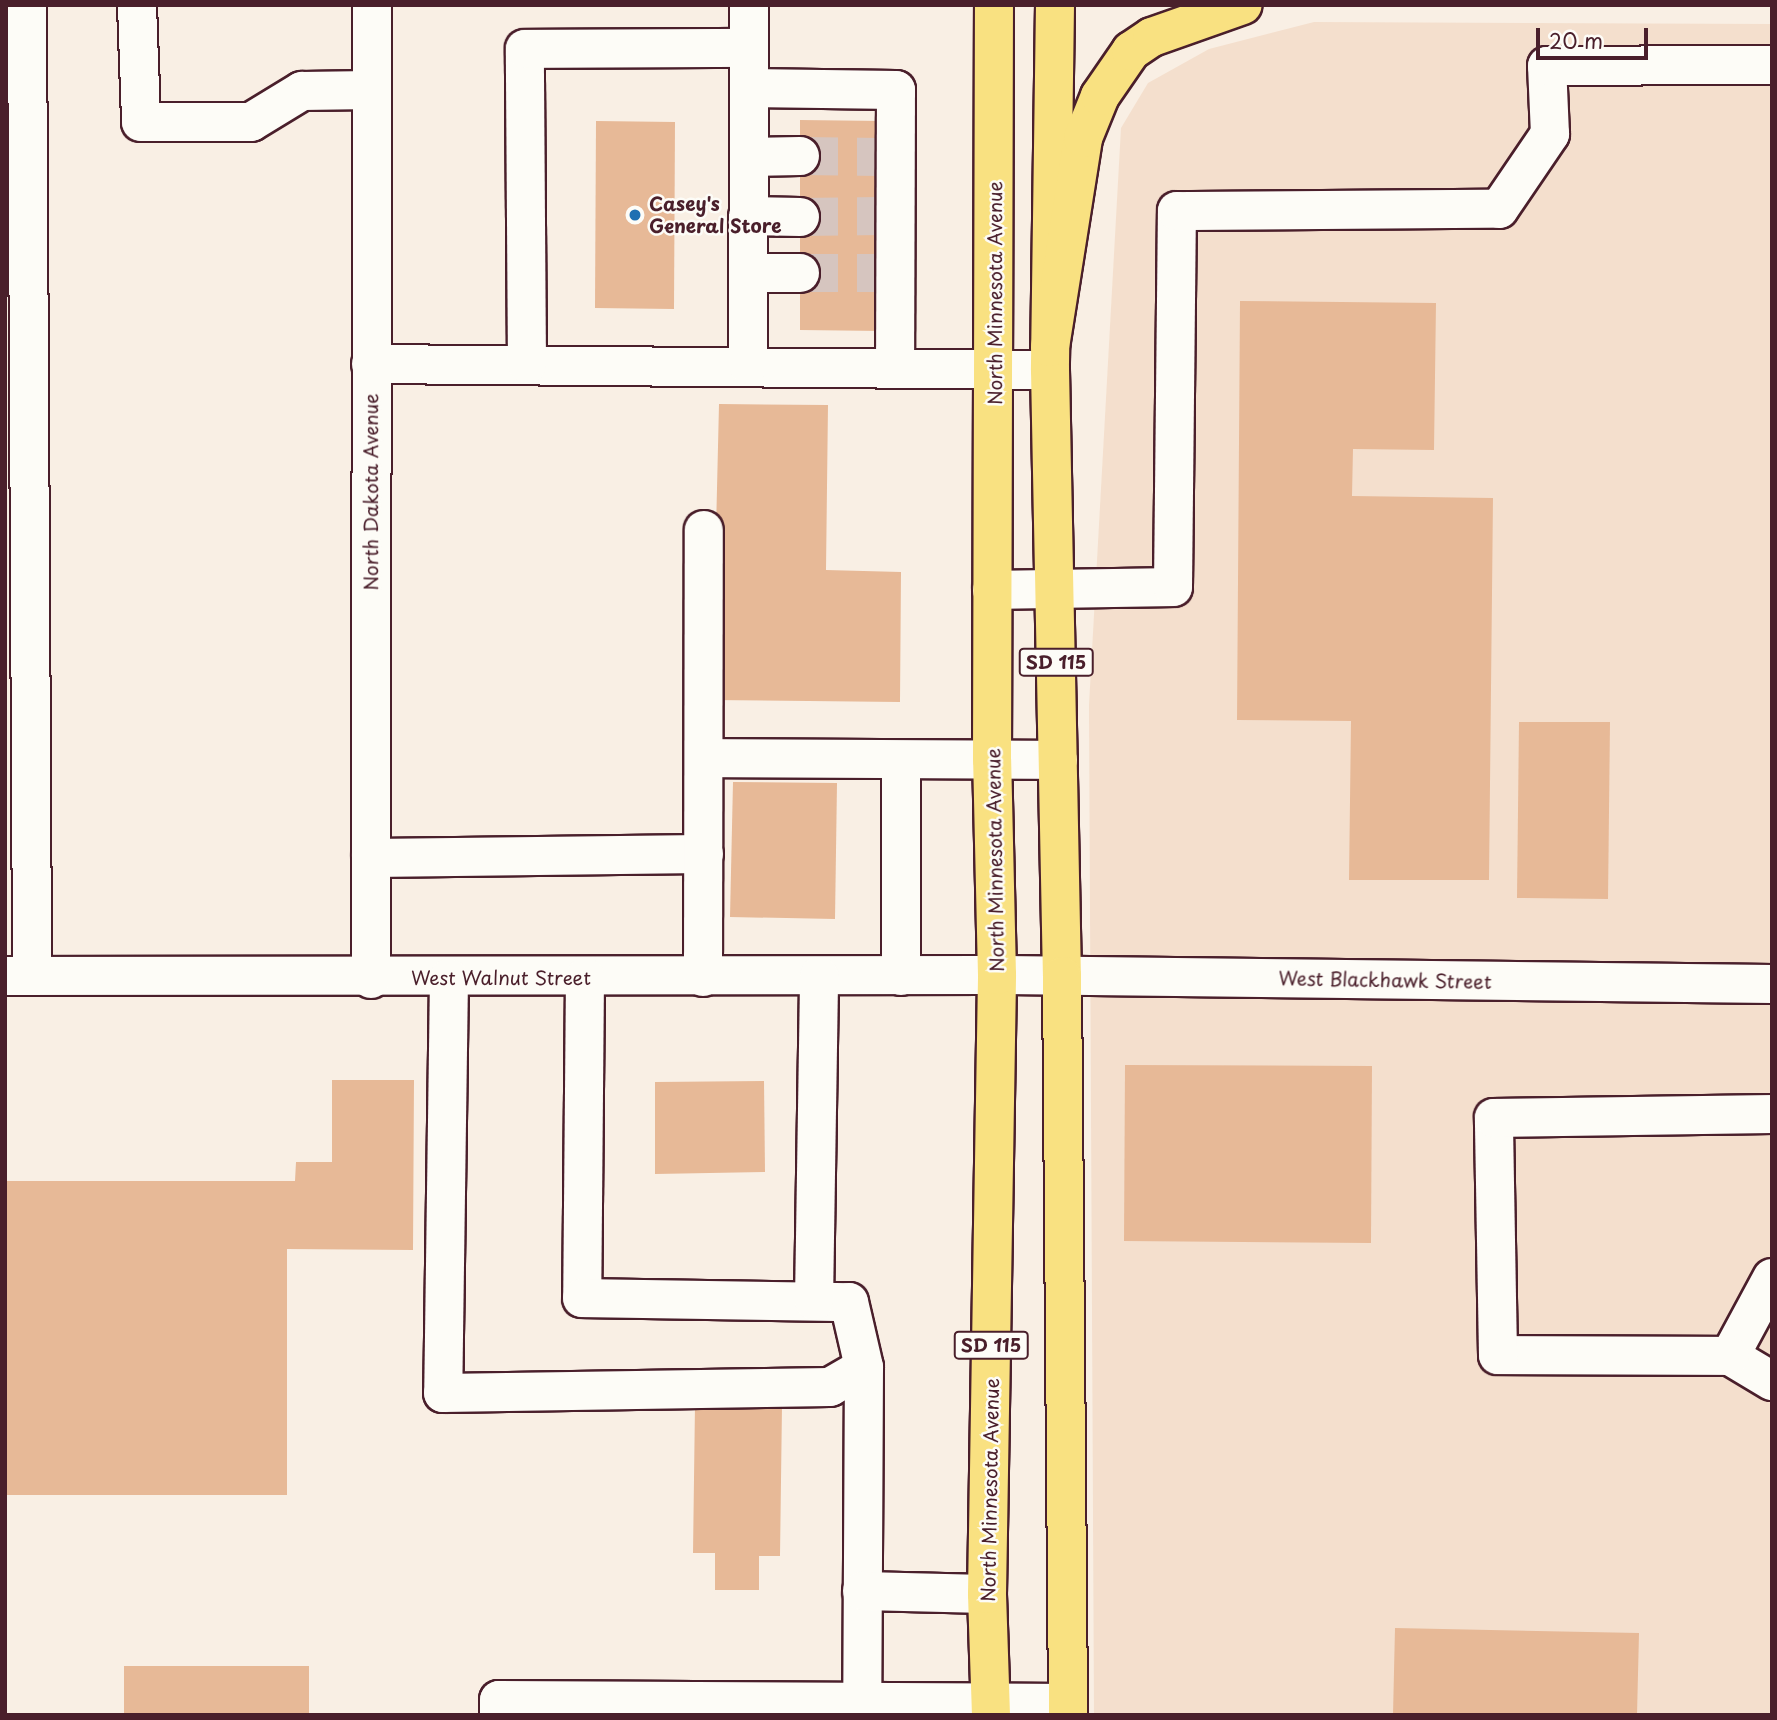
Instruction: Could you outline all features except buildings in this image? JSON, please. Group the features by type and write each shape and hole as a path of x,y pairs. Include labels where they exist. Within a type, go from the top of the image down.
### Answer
{"main road":[{"name":"North Minnesota Avenue","path":"991,1709 987,1594 997,975 992,760 994,5"},
{"name":"SD 115","path":"1055,5 1050,358 1062,976 1068,1709"},
{"path":"1050,358 1083,138 1100,96 1130,51 1152,37 1243,5"}],"street":[{"path":"19,976 27,5"},
{"path":"137,5 141,122 251,122 302,92 371,90"},
{"name":"North Dakota Avenue","path":"371,979 372,5"},
{"path":"748,365 749,5"},
{"path":"527,364 525,49 749,48"},
{"path":"992,590 1173,587 1177,211 1499,209 1549,134 1547,66 1772,65"},
{"path":"749,88 896,90 889,157 888,272 895,366"},
{"path":"749,157 800,156"},
{"path":"748,216 800,218"},
{"path":"748,273 800,273"},
{"path":"371,364 895,366 995,369 1050,358"},
{"path":"703,977 704,530"},
{"path":"705,758 1058,760"},
{"path":"901,760 901,976"},
{"path":"371,858 704,855"},
{"name":"West Walnut Street","path":"19,976 371,979 997,975"},
{"name":"West Blackhawk Street","path":"997,975 1772,984"},
{"path":"814,1301 819,976"},
{"path":"585,977 582,1298 849,1301 864,1367 862,1700"},
{"path":"449,978 443,1393 830,1387 864,1367"},
{"path":"1772,1114 1494,1118 1498,1355 1730,1356 1772,1381"},
{"path":"1730,1356 1772,1278"},
{"path":"862,1591 987,1594"},
{"path":"499,1715 499,1700 862,1700 991,1709 1068,1709"}],"shaded area":[{"path":"1314,22 1772,24 1772,1715 1094,1715 1089,705 1121,128 1148,83 1209,49"}],"tunnel":[{"path":"800,156 882,157"},
{"path":"800,217 882,216"},
{"path":"800,273 882,273"}],"place":[{"name":"Casey's General Store","path":"635,215"}]}
